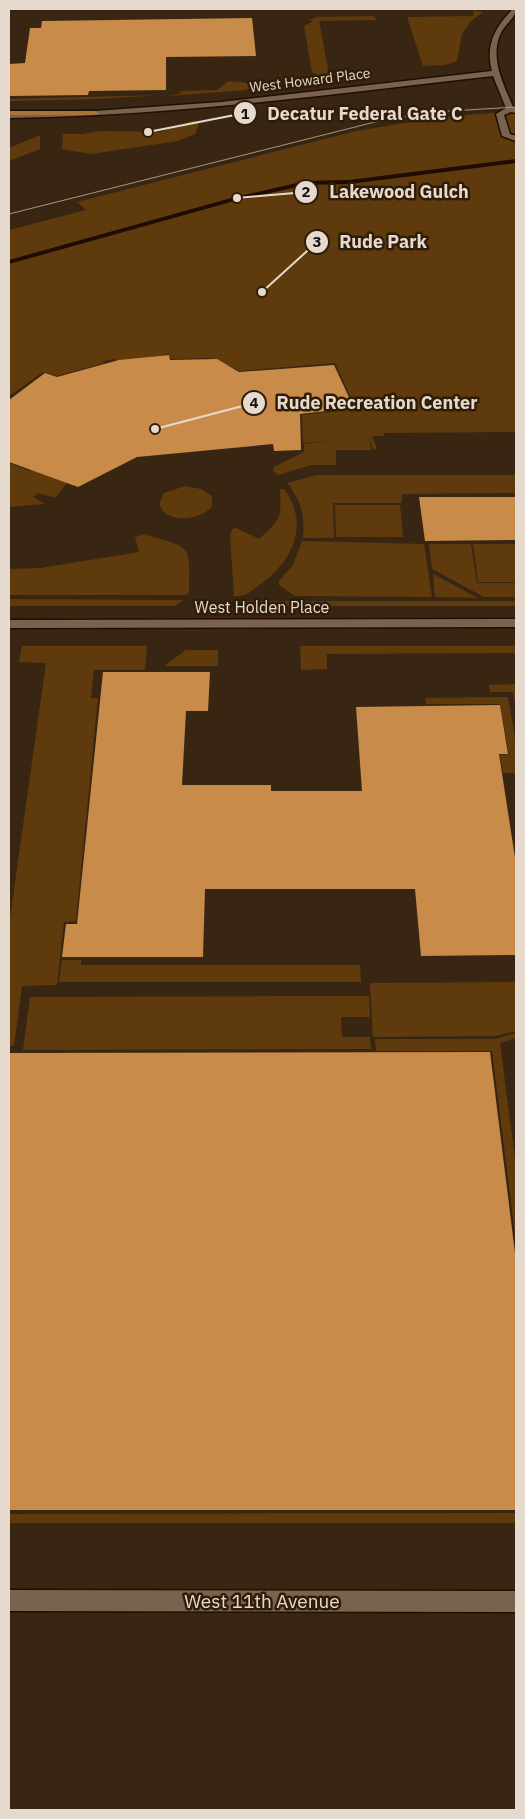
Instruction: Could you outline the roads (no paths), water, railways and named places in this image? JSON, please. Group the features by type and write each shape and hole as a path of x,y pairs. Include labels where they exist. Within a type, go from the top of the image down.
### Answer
{"street":[{"path":"516,10 498,30 494,40 492,58 495,73 513,110 500,114 506,136 516,140"},
{"name":"West Howard Place","path":"9,114 95,113 221,104 495,73"},
{"name":"West Holden Place","path":"9,624 516,623"},
{"name":"West 11th Avenue","path":"9,1600 516,1602"}],"waterway":[{"path":"9,262 237,198 306,183 349,182 516,161"}],"tram line":[{"path":"9,214 379,121 434,112 516,107"}],"place":[{"name":"Decatur Federal Gate C","path":"148,132"},
{"name":"Lakewood Gulch","path":"237,198"},
{"name":"Rude Park","path":"262,292"},
{"name":"Rude Recreation Center","path":"155,429"}]}
